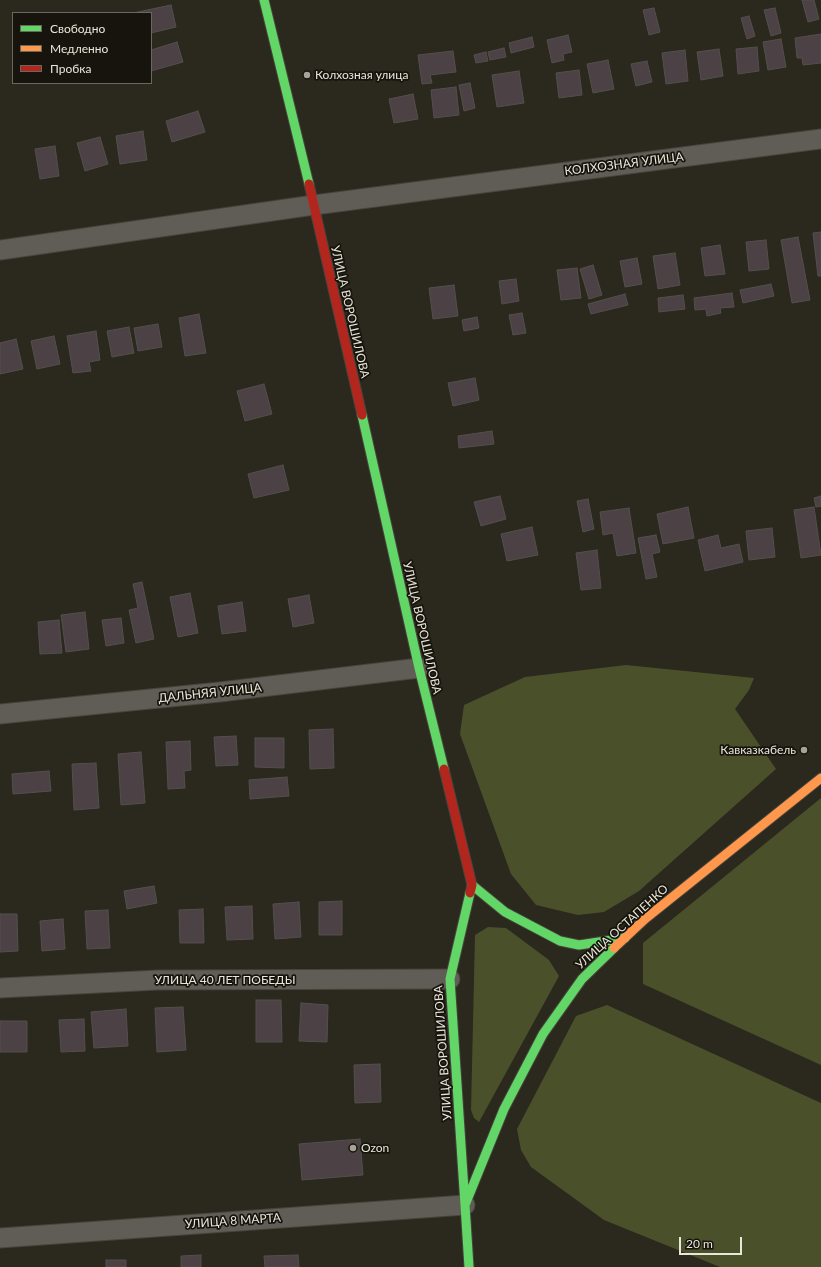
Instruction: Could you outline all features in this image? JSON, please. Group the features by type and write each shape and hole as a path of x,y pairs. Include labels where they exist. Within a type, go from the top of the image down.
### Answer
{"main road":[{"name":"УЛИЦА ВОРОШИЛОВА","path":"264,0 314,205 419,668 472,885 450,979 469,1267"},
{"name":"УЛИЦА ОСТАПЕНКО","path":"465,1205 504,1109 543,1034 582,979 651,914 821,778"},
{"path":"472,885 505,912 560,941 578,945 625,938"}],"street":[{"name":"КОЛХОЗНАЯ УЛИЦА","path":"0,250 314,205 821,138"},
{"name":"ДАЛЬНЯЯ УЛИЦА","path":"0,714 220,692 419,668"},
{"name":"УЛИЦА 40 ЛЕТ ПОБЕДЫ","path":"0,988 158,980 450,979"},
{"name":"УЛИЦА 8 МАРТА","path":"0,1238 465,1205"}],"green space":[{"path":"626,665 754,678 749,690 735,709 776,769 639,891 604,912 578,915 536,905 511,874 460,734 464,705 525,677"},
{"path":"821,798 821,1065 643,984 643,943"},
{"path":"488,927 506,928 549,960 559,976 479,1122 474,1118 471,1110 475,935"},
{"path":"607,1005 821,1103 821,1267 720,1267 604,1220 531,1167 521,1150 517,1129 576,1016"}],"building":[{"path":"802,0 814,0 819,19 808,22"},
{"path":"171,5 176,27 152,33 152,12 138,12"},
{"path":"654,8 660,32 649,35 643,10"},
{"path":"775,8 781,33 771,36 764,10"},
{"path":"749,16 755,36 747,39 741,18"},
{"path":"821,34 821,63 803,65 802,58 797,58 795,38"},
{"path":"568,35 572,52 563,54 564,60 552,63 547,40"},
{"path":"532,37 534,47 511,53 509,43"},
{"path":"781,39 786,67 768,70 763,42"},
{"path":"177,42 183,62 152,71 152,50"},
{"path":"757,47 759,71 738,74 736,49"},
{"path":"504,48 506,57 490,60 488,52"},
{"path":"719,49 723,76 701,80 697,52"},
{"path":"685,50 688,81 666,84 662,53"},
{"path":"453,51 456,72 430,75 432,83 422,84 418,55"},
{"path":"486,52 488,61 476,63 474,55"},
{"path":"608,60 614,89 593,93 587,64"},
{"path":"647,61 652,82 636,86 631,64"},
{"path":"579,70 582,95 559,98 556,73"},
{"path":"519,71 524,103 497,107 492,75"},
{"path":"470,83 475,108 464,111 459,85"},
{"path":"456,87 459,115 434,118 431,90"},
{"path":"413,94 418,119 394,123 389,99"},
{"path":"198,111 205,132 172,142 166,121"},
{"path":"143,131 147,160 120,164 116,136"},
{"path":"100,137 108,164 85,171 77,143"},
{"path":"55,146 59,176 40,179 35,149"},
{"path":"821,232 821,276 818,276 813,233"},
{"path":"798,237 810,300 792,303 781,240"},
{"path":"766,240 769,269 749,271 746,242"},
{"path":"720,245 725,274 705,276 701,248"},
{"path":"675,253 680,285 658,289 653,256"},
{"path":"637,258 642,284 625,287 620,261"},
{"path":"593,265 602,295 589,299 580,269"},
{"path":"577,268 581,298 561,300 557,270"},
{"path":"516,279 519,301 502,304 499,281"},
{"path":"771,284 774,296 743,303 740,290"},
{"path":"454,285 458,316 433,319 429,288"},
{"path":"732,293 734,307 720,308 721,313 707,316 706,309 695,310 694,298"},
{"path":"625,294 628,305 591,314 588,304"},
{"path":"683,295 685,309 659,312 658,298"},
{"path":"522,313 526,333 513,335 509,315"},
{"path":"199,314 206,353 185,356 179,318"},
{"path":"477,317 479,328 464,331 462,320"},
{"path":"158,324 162,347 138,351 134,328"},
{"path":"129,327 134,353 112,357 107,331"},
{"path":"96,331 100,360 89,362 91,371 73,373 67,336"},
{"path":"54,336 60,364 37,369 31,341"},
{"path":"16,339 23,369 0,374 0,343"},
{"path":"475,378 479,400 453,406 448,383"},
{"path":"264,384 272,414 245,421 237,391"},
{"path":"492,431 494,444 459,448 458,436"},
{"path":"283,465 289,490 254,498 248,474"},
{"path":"500,496 506,519 481,526 474,502"},
{"path":"821,496 821,506 816,507 814,498"},
{"path":"588,499 594,529 583,532 577,501"},
{"path":"688,507 694,538 663,544 657,514"},
{"path":"814,507 821,555 801,558 794,510"},
{"path":"629,508 636,553 617,556 613,533 603,535 600,512"},
{"path":"532,527 538,555 507,561 501,534"},
{"path":"772,528 775,557 749,560 746,531"},
{"path":"656,535 660,552 652,554 657,577 646,579 638,538"},
{"path":"718,535 721,548 739,544 743,562 705,571 698,540"},
{"path":"597,550 601,588 581,590 576,553"},
{"path":"142,582 154,639 136,643 129,610 138,608 133,584"},
{"path":"190,593 198,633 178,637 170,597"},
{"path":"309,595 314,623 293,627 288,599"},
{"path":"242,602 246,631 222,634 218,606"},
{"path":"85,612 89,649 66,652 61,615"},
{"path":"121,618 124,643 106,646 102,620"},
{"path":"59,620 62,653 40,654 38,622"},
{"path":"333,729 334,768 310,769 309,730"},
{"path":"236,736 238,765 216,766 214,737"},
{"path":"255,738 284,738 284,768 255,767"},
{"path":"190,741 191,770 184,771 185,788 168,789 166,742"},
{"path":"141,752 145,803 121,805 118,754"},
{"path":"96,763 99,808 74,810 72,764"},
{"path":"49,771 51,791 13,794 12,774"},
{"path":"287,777 289,796 250,799 249,780"},
{"path":"154,886 157,903 127,909 124,891"},
{"path":"342,901 342,935 319,935 319,902"},
{"path":"299,902 301,937 275,939 273,904"},
{"path":"252,906 253,939 227,940 225,907"},
{"path":"203,909 204,943 180,943 179,910"},
{"path":"108,910 110,948 87,949 85,911"},
{"path":"0,914 17,914 18,951 0,952"},
{"path":"63,919 65,949 42,951 40,921"},
{"path":"256,1000 281,1000 282,1042 256,1042"},
{"path":"301,1003 328,1005 327,1042 299,1041"},
{"path":"183,1007 186,1050 157,1052 155,1008"},
{"path":"126,1009 128,1046 94,1048 91,1012"},
{"path":"84,1019 85,1051 61,1052 59,1020"},
{"path":"0,1021 27,1021 27,1052 0,1052"},
{"path":"380,1064 381,1102 355,1103 354,1065"},
{"path":"360,1139 363,1175 302,1180 299,1144"},
{"path":"201,1255 201,1267 181,1267 181,1256"},
{"path":"298,1255 299,1267 265,1267 264,1256"},
{"path":"106,1260 126,1260 126,1267 106,1267"}],"traffic: fast":[{"path":"264,0 309,184"},
{"path":"362,415 419,668 444,769"},
{"path":"472,885 505,912 560,941 579,945 625,938"},
{"path":"465,1205 450,979 470,893"},
{"path":"469,1267 465,1205 504,1109 543,1034 582,979 614,948"}],"traffic: slow":[{"path":"614,948 645,919 821,778"}],"traffic: jam":[{"path":"309,184 362,415"},
{"path":"444,769 472,885 470,893"}],"place":[{"name":"Колхозная улица","path":"307,75"},
{"name":"Кавказкабель","path":"804,750"},
{"name":"Ozon","path":"353,1148"}]}
